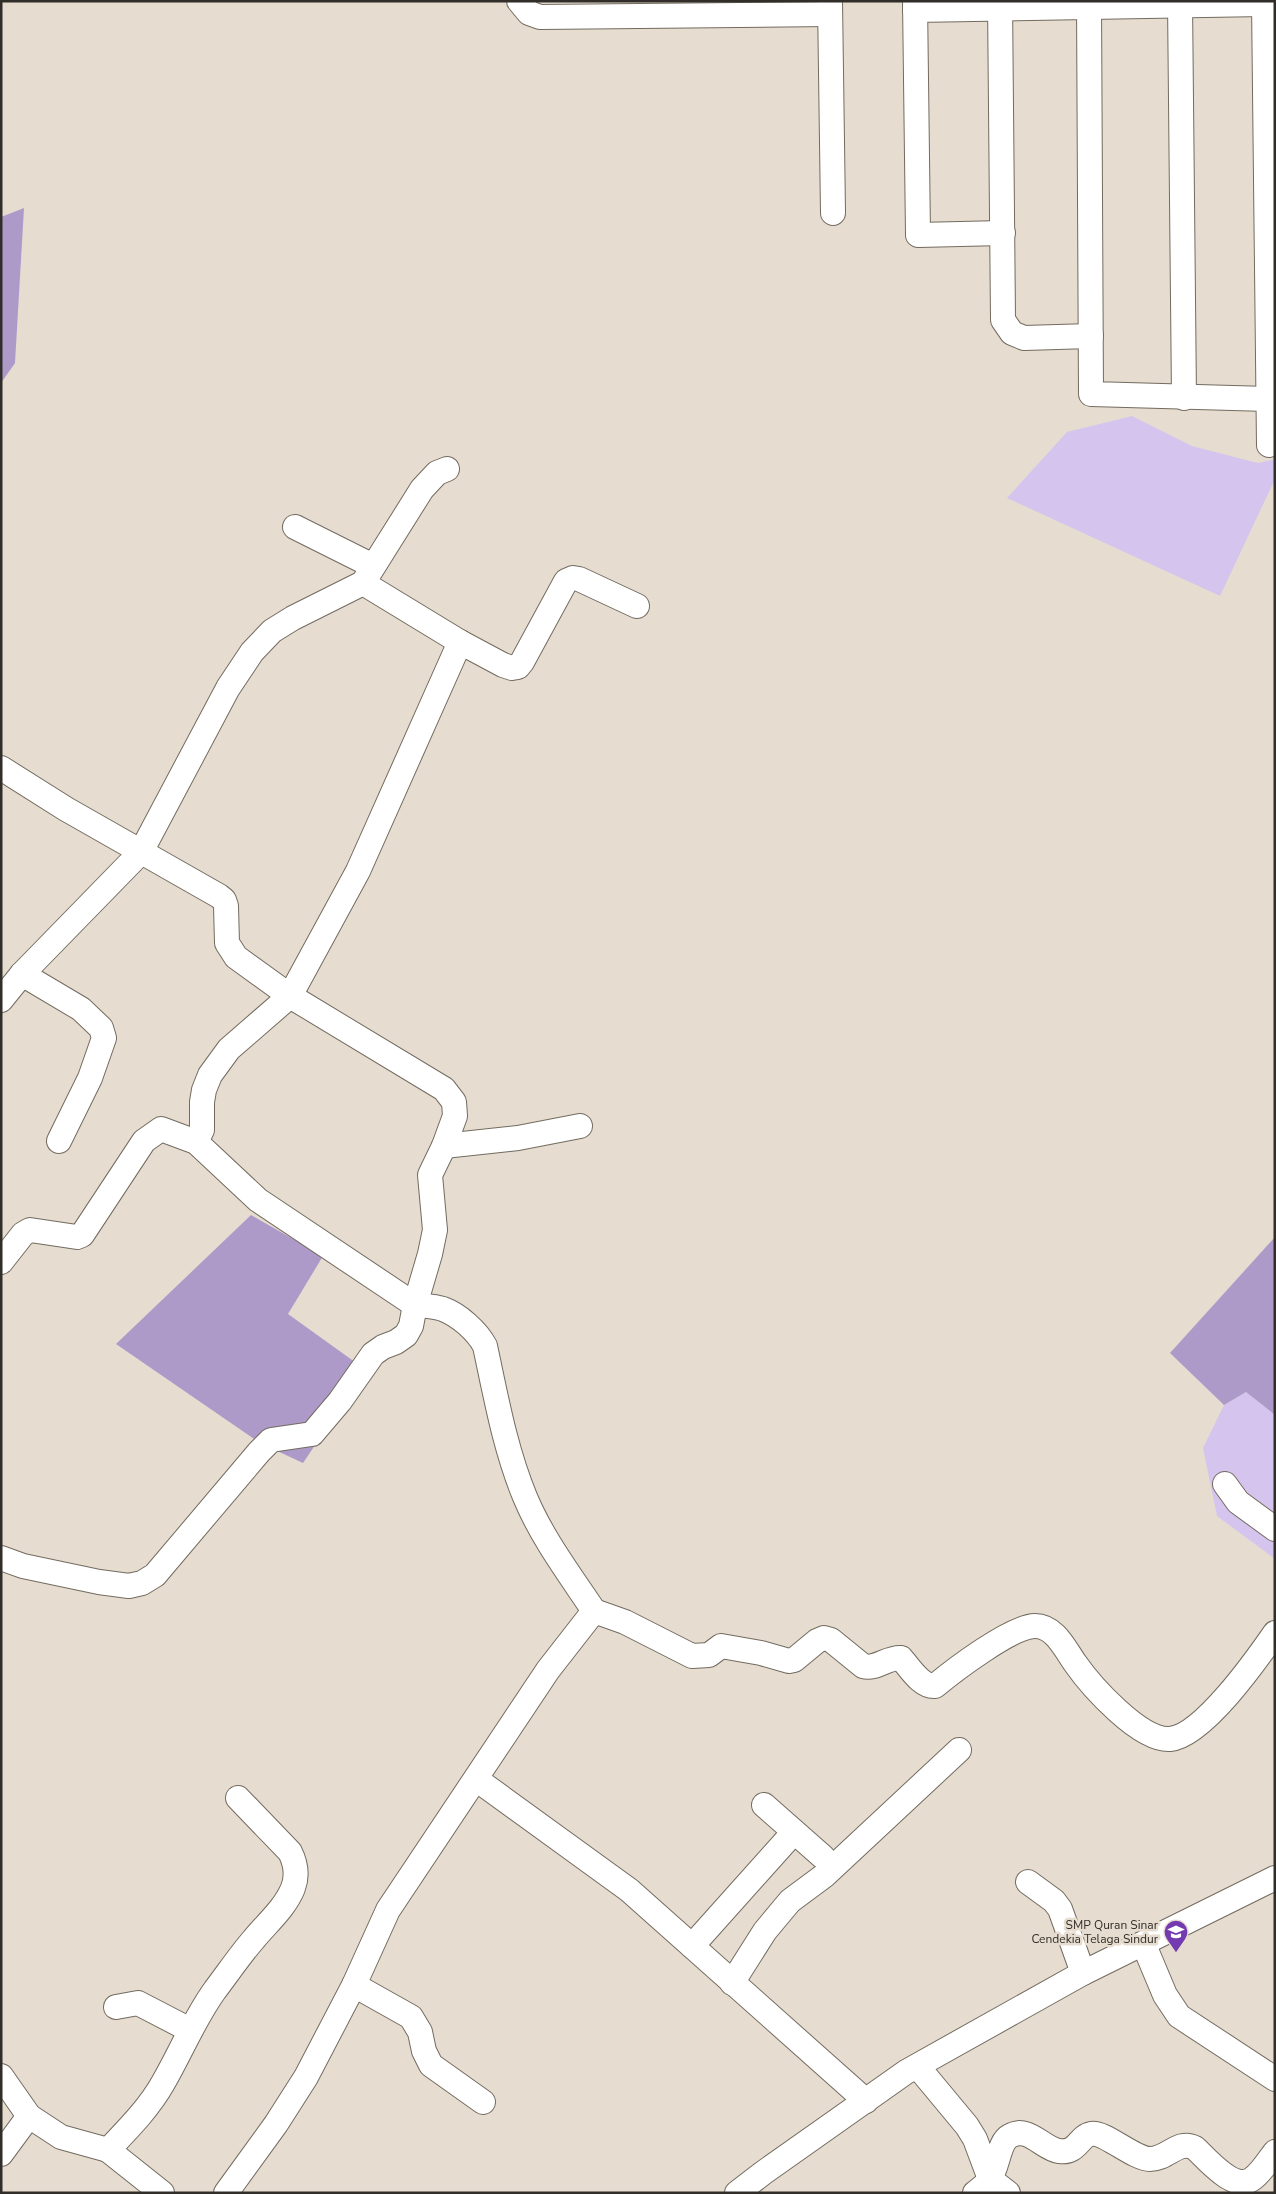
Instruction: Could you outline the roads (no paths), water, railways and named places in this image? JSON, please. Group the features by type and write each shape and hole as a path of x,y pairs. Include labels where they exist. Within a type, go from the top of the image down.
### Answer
{"street":[{"path":"519,1 530,13 540,17 583,8 830,8 833,213"},
{"path":"1003,233 918,234 915,5 1264,2 1269,445"},
{"path":"1180,3 1184,398"},
{"path":"1089,4 1091,394 1268,399"},
{"path":"1000,5 1003,320 1012,333 1024,338 1091,336"},
{"path":"1,1000 22,974 140,852 228,688 252,652 272,631 368,575 422,489 437,473 447,469"},
{"path":"295,527 368,575 460,642 512,668 518,667 528,652 566,581 573,578 579,579 637,606"},
{"path":"196,1142 202,1128 202,1102 210,1075 228,1049 290,996 358,871 460,642"},
{"path":"1,768 66,810 224,900 227,943 231,952 290,996 444,1089 450,1095 455,1110 452,1127 430,1174 435,1230 430,1254 414,1305 411,1326 406,1335 396,1342 383,1346 373,1354 340,1401 312,1434 271,1440 154,1575 142,1583 129,1586 99,1582 23,1566 1,1558"},
{"path":"22,974 81,1009 101,1028 104,1038 90,1078 59,1141"},
{"path":"444,1146 518,1138 580,1126"},
{"path":"3,1256 23,1234 30,1230 77,1237 82,1235 144,1141 152,1134 161,1129 196,1142 258,1200 414,1305 441,1308 452,1314 480,1336 485,1346 508,1444 525,1498 557,1556 594,1611 626,1622 692,1656 709,1655 721,1646 761,1653 789,1661 794,1660 817,1641 824,1638 831,1640 862,1666 869,1668 892,1658 901,1658 924,1683 935,1686 984,1650 1019,1631 1033,1626 1044,1627 1055,1635 1081,1672 1120,1712 1141,1729 1158,1738 1168,1739 1176,1738 1190,1729 1219,1704 1237,1685 1275,1633"},
{"path":"1225,1484 1238,1502 1275,1530"},
{"path":"226,2193 276,2124 306,2076 354,1985 388,1910 548,1670 594,1611"},
{"path":"732,1982 765,1931 790,1901 825,1875 959,1750"},
{"path":"476,1779 629,1890 866,2100"},
{"path":"108,2150 132,2124 163,2084 190,2030 213,1992 253,1940 286,1902 296,1880 295,1862 290,1852 238,1798"},
{"path":"764,1805 823,1857"},
{"path":"692,1946 794,1832"},
{"path":"737,2193 762,2173 906,2072 1083,1973 1144,1945 1275,1878"},
{"path":"1028,1882 1054,1901 1060,1909 1083,1973"},
{"path":"1144,1945 1165,1995 1182,2019 1275,2079"},
{"path":"354,1985 411,2017 420,2032 424,2051 431,2065 483,2102"},
{"path":"116,2007 138,2003 190,2030"},
{"path":"918,2067 967,2126 975,2139 991,2188"},
{"path":"1,2076 29,2116 61,2137 108,2150 162,2193"},
{"path":"1,2154 29,2116"},
{"path":"991,2188 1004,2141 1010,2135 1021,2134 1036,2138 1060,2152 1070,2150 1091,2134 1096,2134 1140,2157 1150,2159 1163,2156 1182,2144 1188,2144 1195,2148 1230,2180 1249,2186 1275,2152"}],"place":[{"name":"SMP Quran Sinar Cendekia Telaga Sindur","path":"1176,1953"}]}
